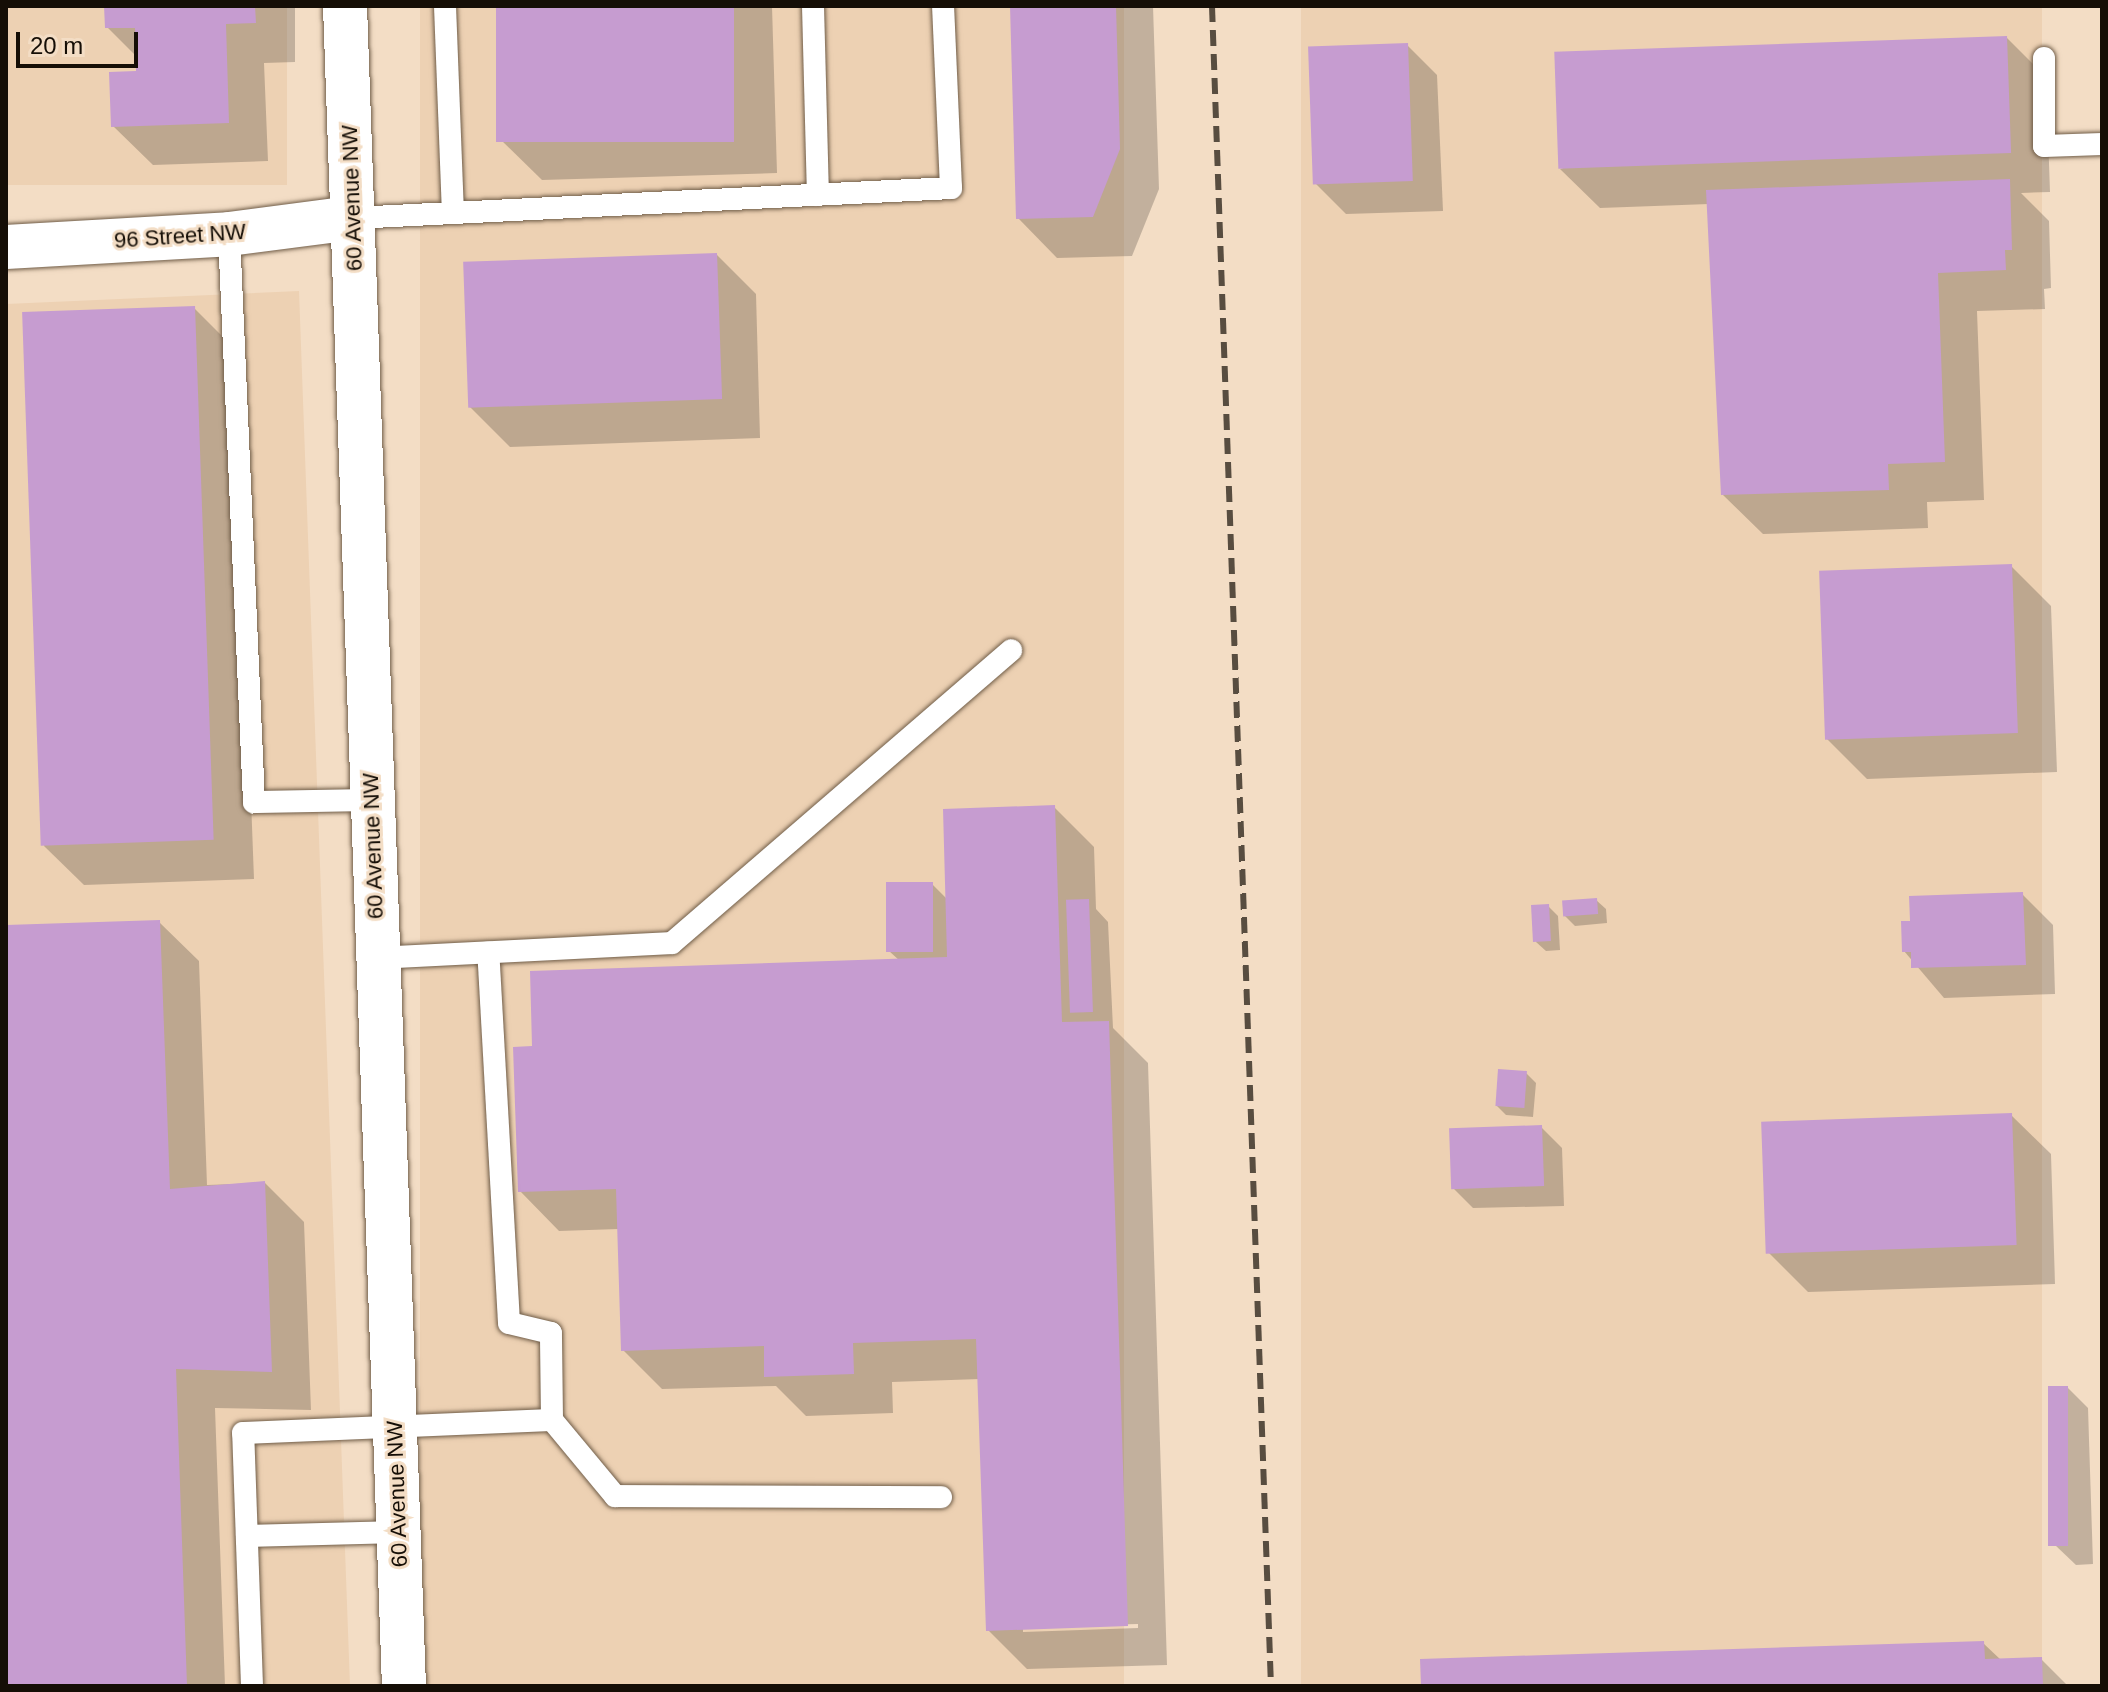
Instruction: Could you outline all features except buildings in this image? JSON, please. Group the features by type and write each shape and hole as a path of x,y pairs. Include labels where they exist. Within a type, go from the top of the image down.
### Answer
{"street":[{"name":"60 Avenue NW","path":"345,6 404,1686"},
{"name":"96 Street NW","path":"6,247 229,234 353,218"}],"lane":[{"path":"445,6 453,213"},
{"path":"813,6 818,195"},
{"path":"353,218 951,188 943,6"},
{"path":"2044,58 2044,146 2102,144"},
{"path":"229,234 254,802 372,800"},
{"path":"377,958 672,943 1011,650"},
{"path":"488,953 509,1323 551,1333 552,1420 615,1496 941,1497"},
{"path":"252,1686 243,1433 552,1420"},
{"path":"247,1536 398,1532"}],"shaded area":[{"path":"6,6 287,6 287,185 6,185"},
{"path":"420,6 1124,6 1124,1686 420,1686"},
{"path":"1301,6 2042,6 2042,1686 1301,1686"},
{"path":"299,291 350,1686 6,1686 6,304"}],"railway":[{"path":"1212,6 1271,1686"}]}
